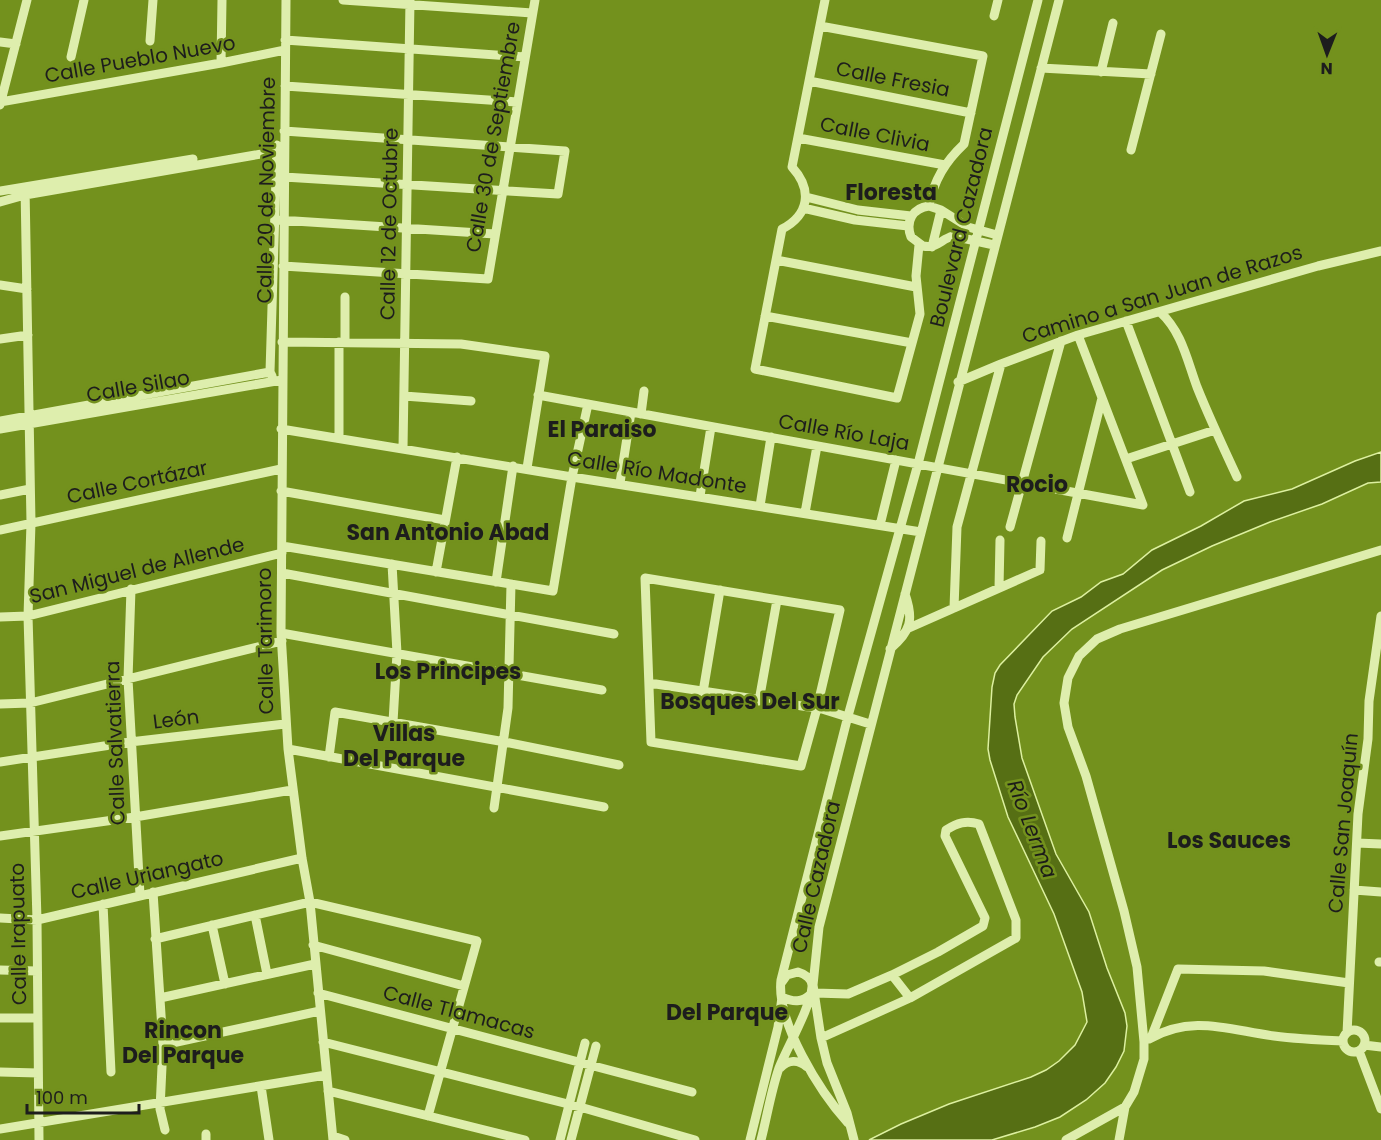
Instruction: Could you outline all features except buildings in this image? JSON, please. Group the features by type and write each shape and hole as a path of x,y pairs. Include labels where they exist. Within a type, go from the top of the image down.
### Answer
{"street":[{"path":"0,103 27,0"},
{"path":"71,57 84,0"},
{"path":"150,41 153,0"},
{"path":"221,63 222,0"},
{"name":"Calle 20 de Noviembre","path":"282,380 283,266 279,220 284,177 280,148 284,130 286,0"},
{"path":"343,0 410,2 532,13"},
{"name":"Calle 30 de Septiembre","path":"406,274 488,279 535,0"},
{"path":"825,0 792,167 800,175 806,197 803,208 791,224 782,229 755,369 897,398 920,314 916,287 919,245"},
{"path":"994,16 998,0"},
{"name":"Boulevard Cazadora","path":"918,464 1038,0"},
{"name":"Boulevard Cazadora","path":"958,382 1059,0"},
{"name":"Calle 12 de Octubre","path":"403,449 410,2"},
{"path":"1101,72 1113,23"},
{"path":"820,26 983,56 964,144 945,165 935,185 929,206"},
{"path":"1131,150 1161,34"},
{"path":"0,42 16,44"},
{"name":"Calle Pueblo Nuevo","path":"0,103 221,63 285,45 410,49 525,57"},
{"path":"1041,68 1151,74"},
{"name":"Calle Fresia","path":"809,81 971,112"},
{"path":"285,86 518,102"},
{"path":"284,130 565,150 558,194 284,177"},
{"name":"Calle Clivia","path":"798,138 945,165"},
{"path":"0,191 25,191 280,148 279,220 270,372 276,379 282,380"},
{"path":"0,202 25,191"},
{"name":"Calle Irapuato","path":"25,191 31,523 28,616 37,920 39,1140"},
{"path":"806,197 858,210 911,216"},
{"path":"994,245 953,236 932,247 919,245 911,237 908,226 911,216 919,208 929,206 942,210 958,222 997,235"},
{"path":"803,208 855,220 908,226"},
{"path":"932,247 942,210"},
{"path":"279,220 495,234"},
{"name":"Camino a San Juan de Razos","path":"958,382 1078,335 1318,266 1381,251"},
{"path":"776,260 916,287"},
{"path":"283,266 406,274"},
{"path":"0,285 27,288"},
{"path":"339,438 345,297"},
{"path":"1160,312 1168,319 1179,337 1215,430 1237,477"},
{"path":"765,316 912,343"},
{"path":"1126,321 1190,492"},
{"path":"0,339 28,335"},
{"path":"1078,335 1126,459 1215,430"},
{"path":"1010,527 1061,341"},
{"path":"282,342 461,344 545,356 527,468"},
{"path":"954,608 957,527 1001,364"},
{"name":"Calle Silao","path":"0,429 29,418 270,372"},
{"name":"Calle Silao","path":"0,421 282,380"},
{"name":"Calle Tarimoro","path":"282,380 281,637 285,724 292,790 310,902 333,1138"},
{"name":"Calle Cazadora","path":"849,1124 821,1038 813,990 819,927 958,382"},
{"path":"620,483 636,413 644,391"},
{"name":"Calle Río Laja","path":"538,395 1143,505 1126,459"},
{"path":"404,396 471,400"},
{"path":"1067,538 1102,398"},
{"path":"282,549 392,564 553,591 572,477 588,404"},
{"path":"700,496 711,427"},
{"name":"Calle Río Madonte","path":"281,429 921,532"},
{"path":"760,506 771,437"},
{"path":"805,513 816,446"},
{"path":"436,572 457,457"},
{"path":"880,525 896,460"},
{"name":"Calle Cazadora","path":"849,1124 808,1068 793,1035 782,997 781,984 848,719 918,464"},
{"path":"496,582 513,466"},
{"name":"Calle Cortázar","path":"0,530 281,469"},
{"path":"0,495 30,489"},
{"path":"281,491 445,520"},
{"path":"999,588 1000,540"},
{"path":"909,628 1040,570 1041,541"},
{"name":"San Miguel de Allende","path":"0,617 28,616 282,549"},
{"path":"1148,1040 1137,966 1124,911 1086,776 1068,727 1064,703 1068,678 1079,656 1097,639 1120,629 1381,550"},
{"path":"392,564 397,653 393,722"},
{"path":"282,573 614,634"},
{"path":"645,578 777,600 840,610 801,766 651,742 645,578"},
{"path":"494,808 505,742 510,674 511,584"},
{"name":"Calle Salvatierra","path":"131,589 128,679 140,895"},
{"path":"703,692 720,590"},
{"path":"890,649 901,640 909,628 911,610 905,593"},
{"path":"759,701 777,600"},
{"name":"Calle San Joaquín","path":"1345,1037 1357,843 1368,739 1369,702 1381,616"},
{"path":"0,704 30,703 281,637 397,653 602,690"},
{"path":"649,683 814,710 870,727"},
{"path":"328,757 334,712 619,765"},
{"name":"León","path":"0,762 130,742 285,724"},
{"path":"288,749 604,807"},
{"path":"0,836 135,817 292,790"},
{"path":"813,990 849,994 938,952 983,926 984,918 945,836 946,830 955,824 970,821 979,824 1016,920 1016,938 910,998 821,1038"},
{"path":"1357,843 1381,844"},
{"name":"Calle Uriangato","path":"0,918 37,920 302,858"},
{"path":"1354,890 1381,892"},
{"path":"153,892 163,1045 160,1103 165,1130"},
{"path":"155,939 310,902 477,941 428,1116"},
{"path":"103,904 111,1072"},
{"path":"255,915 267,974"},
{"path":"212,925 225,984"},
{"path":"313,945 464,986"},
{"path":"160,998 315,964"},
{"path":"1119,1140 1125,1107 1140,1076 1148,1040 1178,969 1264,971 1349,982"},
{"path":"0,970 37,971"},
{"path":"761,1140 778,1070 813,990 807,977 798,972 787,975 781,984"},
{"path":"892,975 910,998"},
{"path":"750,1140 778,1027 782,997 791,1000 805,1000 813,990"},
{"name":"Calle Tlamacas","path":"318,993 692,1092"},
{"path":"163,1045 320,1011"},
{"path":"0,1018 38,1018"},
{"path":"1148,1040 1173,1028 1198,1024 1276,1036 1345,1037 1354,1030 1361,1033 1365,1040 1362,1048 1381,1109"},
{"path":"1345,1037 1347,1050 1354,1052 1362,1048 1381,1047"},
{"path":"323,1042 569,1104 695,1140"},
{"path":"560,1140 585,1043"},
{"path":"571,1140 596,1046"},
{"path":"778,1070 784,1064 793,1061 808,1068"},
{"path":"0,1072 38,1072"},
{"path":"0,1129 326,1075"},
{"path":"261,1086 269,1140"},
{"path":"328,1090 525,1140"},
{"path":"1066,1140 1125,1107"},
{"path":"849,1124 853,1137"},
{"path":"333,1138 345,1140"}],"water":[{"name":"Río Lerma","path":"1381,452 1381,482 1368,483 1322,504 1270,522 1162,570 1072,629 1043,657 1017,695 1014,704 1015,717 1022,758 1056,854 1089,912 1107,968 1125,1013 1127,1026 1124,1051 1105,1083 1086,1100 1060,1117 992,1140 869,1140 949,1104 1046,1070 1075,1045 1087,1022 1082,992 1054,914 1008,817 990,760 988,749 992,687 995,673 1000,665 1052,611 1081,597 1101,582 1123,574 1152,550 1201,526 1244,501 1292,489"}],"district":[{"name":"Floresta","path":"891,192"},
{"name":"El Paraiso","path":"602,429"},
{"name":"Rocio","path":"1037,484"},
{"name":"San Antonio Abad","path":"448,532"},
{"name":"Los Principes","path":"448,671"},
{"name":"Bosques Del Sur","path":"750,701"},
{"name":"Villas Del Parque","path":"404,746"},
{"name":"Los Sauces","path":"1229,840"},
{"name":"Del Parque","path":"727,1012"},
{"name":"Rincon Del Parque","path":"183,1042"}]}
